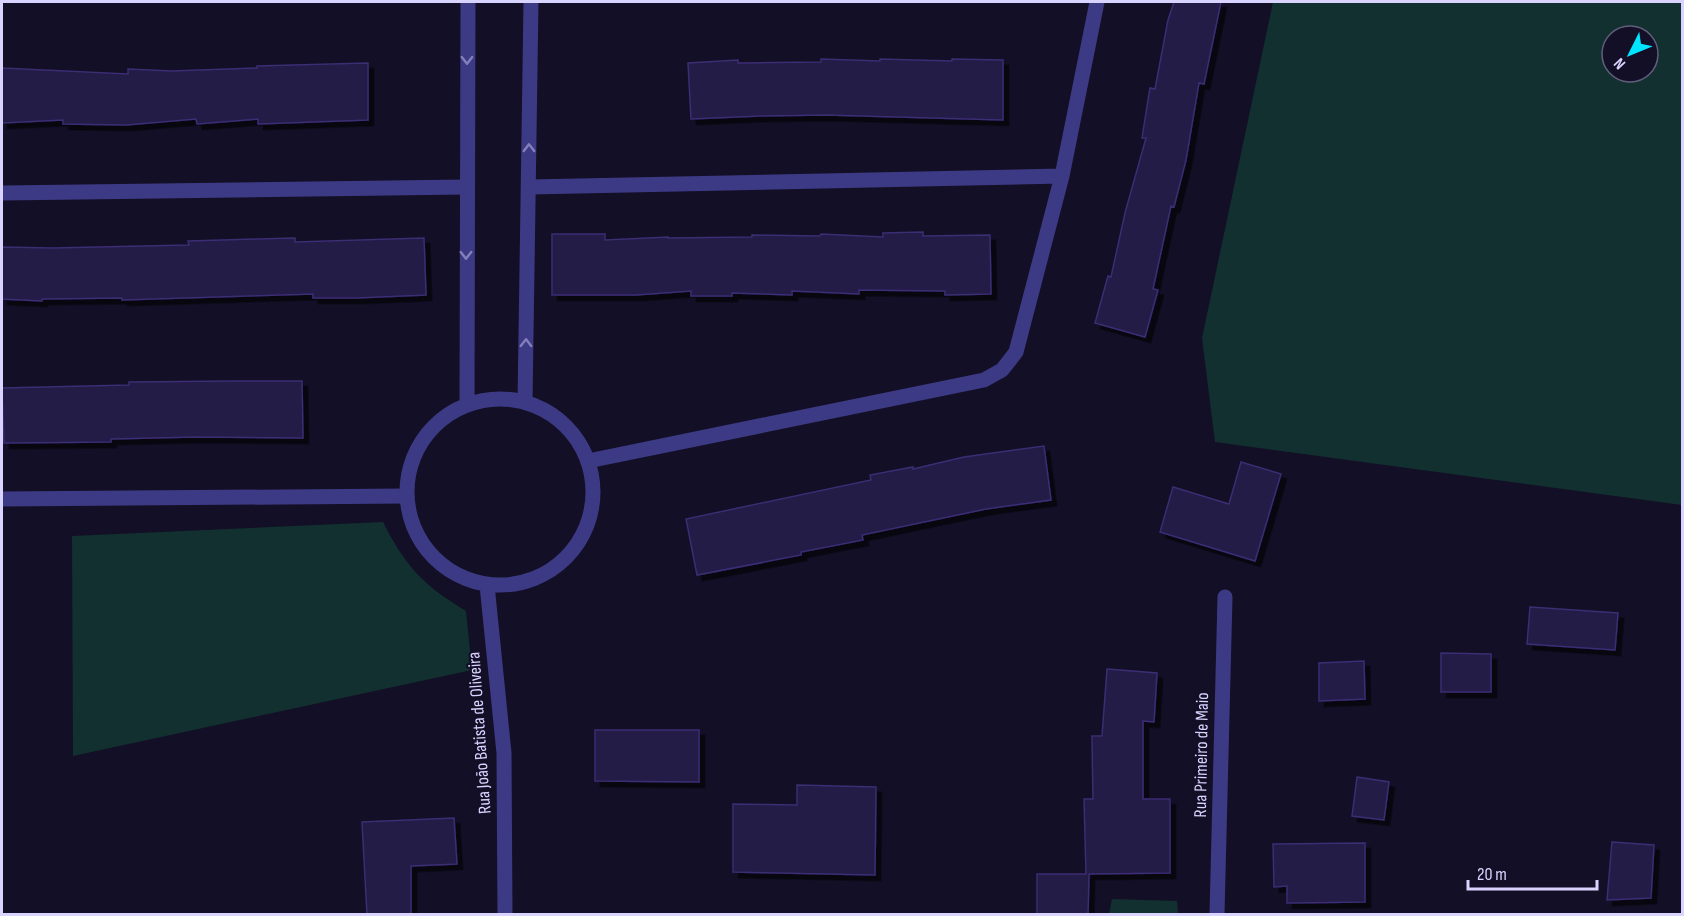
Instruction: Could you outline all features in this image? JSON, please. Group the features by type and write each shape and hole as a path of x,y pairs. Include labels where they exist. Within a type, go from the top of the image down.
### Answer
{"street":[{"path":"467,403 468,2"},
{"path":"525,402 531,2"},
{"path":"588,460 984,380 1002,370 1016,352 1062,176 1097,2"},
{"path":"529,186 1062,176"},
{"path":"2,193 466,187"},
{"path":"496,398 525,402 552,414 574,435 588,460 594,490 589,522 574,550 550,572 519,584 487,585 456,575 430,555 413,528 406,496 409,466 420,440 441,418 467,403 496,398"},
{"path":"2,500 406,496"},
{"name":"Rua João Batista de Oliveira","path":"487,585 504,753 505,915"},
{"name":"Rua Primeiro de Maio","path":"1217,915 1225,597"}],"green space":[{"path":"1273,2 1682,2 1682,505 1215,442 1202,338"},
{"path":"383,522 417,574 466,611 472,670 73,756 72,536"},
{"path":"1112,899 1177,901 1178,914 1109,914"}],"building":[{"path":"1174,2 1221,2 1204,84 1199,83 1186,160 1174,207 1171,206 1153,289 1158,290 1145,337 1095,323 1108,276 1111,277 1125,213 1146,138 1142,138 1150,88 1155,89 1168,20"},
{"path":"821,59 1003,60 1003,120 826,115 691,119 688,63 738,60 738,63 821,62"},
{"path":"368,63 368,120 258,124 258,119 197,124 196,119 126,125 63,124 63,120 2,123 2,68 128,74 128,69 172,71"},
{"path":"923,232 923,236 990,235 991,294 945,295 945,291 859,290 859,294 792,291 792,295 732,293 732,296 691,296 691,291 636,295 552,295 552,234 605,234 605,240 752,237 752,235 820,236 821,234 883,237 883,233"},
{"path":"295,238 295,242 424,238 426,295 313,298 313,294 122,300 122,298 42,299 42,301 2,299 2,247 189,245 188,241"},
{"path":"302,381 303,438 194,437 111,439 111,442 4,443 2,388 129,385 129,382"},
{"path":"1044,446 1051,500 986,509 862,535 863,540 801,552 801,555 697,575 686,519 871,480 870,475 913,467 913,469 964,457"},
{"path":"1241,462 1281,474 1255,561 1160,532 1173,487 1229,504"},
{"path":"1530,607 1618,613 1615,650 1527,644"},
{"path":"1441,653 1491,654 1491,692 1441,692"},
{"path":"1364,661 1365,699 1319,701 1319,663"},
{"path":"1107,669 1157,673 1154,722 1143,721 1143,799 1170,799 1170,873 1089,874 1088,915 1037,915 1037,874 1086,874 1084,799 1093,799 1092,736 1102,736"},
{"path":"595,730 699,730 699,782 595,781"},
{"path":"1357,777 1389,782 1384,820 1352,816"},
{"path":"797,785 876,787 875,875 733,872 733,804 797,805"},
{"path":"454,818 457,864 411,866 411,915 367,915 362,822"},
{"path":"1612,842 1654,845 1651,898 1607,900"},
{"path":"1365,843 1365,902 1287,903 1287,886 1274,887 1273,844"}]}
